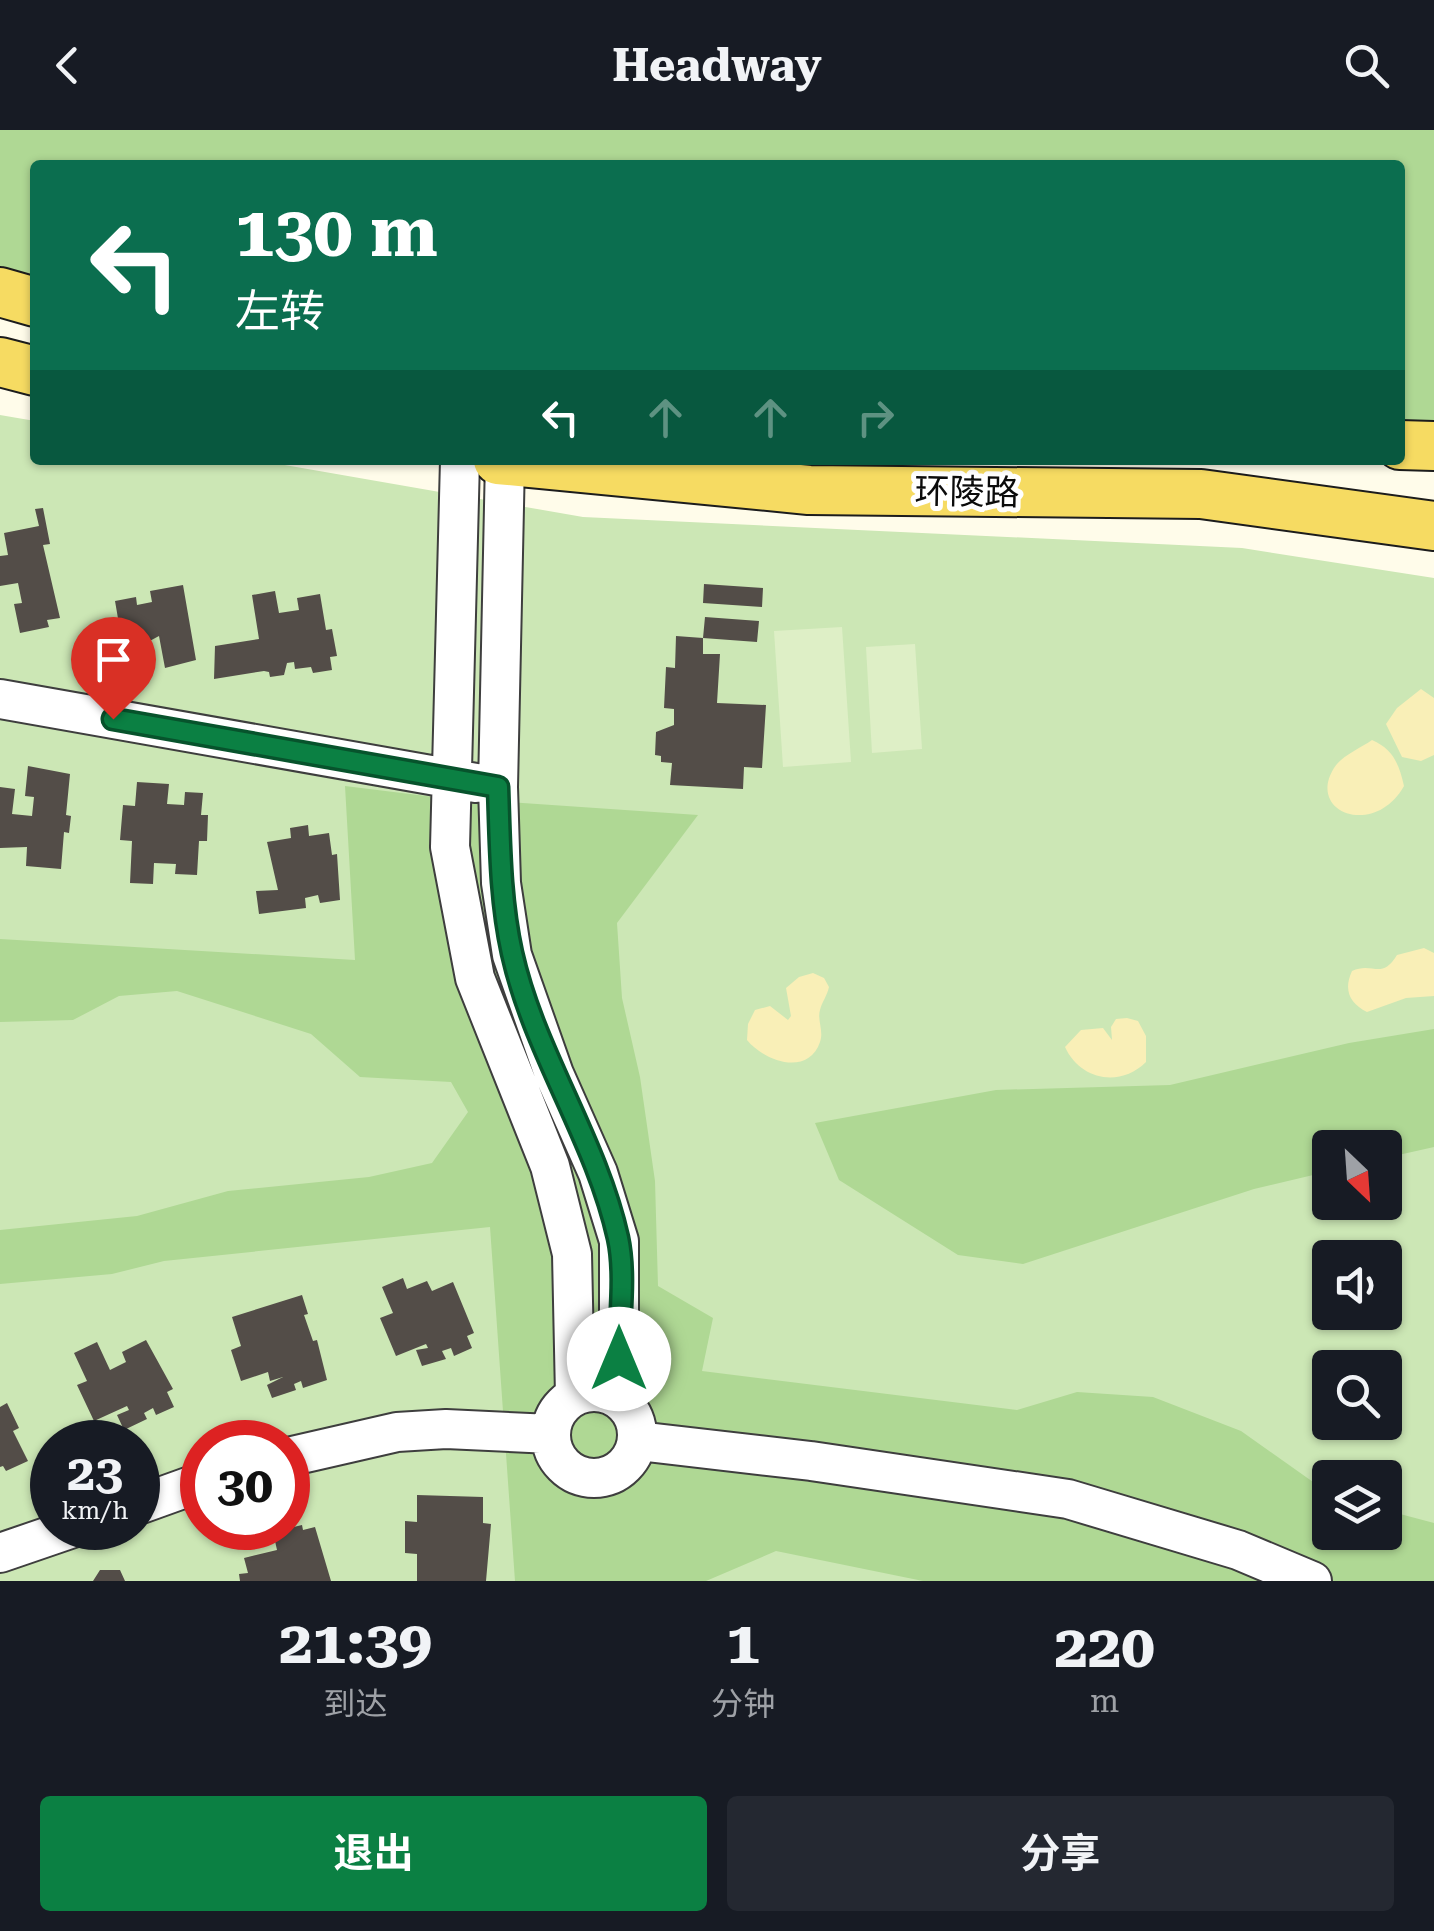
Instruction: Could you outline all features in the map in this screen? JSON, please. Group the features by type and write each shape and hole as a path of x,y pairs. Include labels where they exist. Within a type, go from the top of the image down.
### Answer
{"main road":[{"path":"0,292 30,301"},
{"path":"0,362 30,371"},
{"path":"1405,445 1434,446"},
{"name":"环陵路","path":"554,465 809,490 1200,494 1434,526"}],"street":[{"path":"460,465 450,847 475,978 550,1166 572,1254 575,1396"},
{"path":"503,465 498,787 501,883 512,955 554,1074 598,1173 619,1241 619,1398"},
{"path":"0,699 498,787"},
{"path":"598,1391 619,1398 633,1414 638,1442 624,1467 598,1478 570,1471 552,1448 550,1434 560,1408 575,1396 598,1391"},
{"path":"310,1452 397,1432 446,1429 550,1434"},
{"path":"638,1442 811,1461 1068,1499 1238,1550 1312,1581"},
{"path":"0,1553 30,1543"}],"green space":[{"path":"0,130 1434,130 1434,431 1405,430 1405,160 30,160 30,275 0,266"},
{"path":"0,415 30,420 30,465 285,465 583,517 1242,548 1434,578 1434,1581 0,1581"},
{"path":"842,627 851,762 783,767 774,631"},
{"path":"915,644 922,749 872,753 866,647"},
{"path":"345,786 434,797 698,815 617,923 622,998 640,1077 655,1181 658,1286 713,1318 702,1371 1017,1410 1077,1392 1153,1397 1241,1431 1312,1481 1312,1550 1402,1550 1402,1515 1434,1523 1434,1581 923,1581 776,1551 706,1581 515,1581 490,1227 164,1261 112,1274 0,1284 0,1230 137,1216 228,1191 369,1177 432,1163 468,1112 451,1082 360,1077 311,1034 177,991 119,996 73,1020 0,1022 0,939 355,960"},
{"path":"1434,1029 1434,1147 1402,1154 1402,1130 1312,1130 1312,1175 1254,1189 1023,1264 958,1255 839,1180 815,1123 996,1090 1170,1085 1349,1043"}],"sand":[{"path":"1421,689 1434,698 1434,755 1421,761 1402,757 1386,724 1397,708"},
{"path":"1372,740 1394,758 1404,786 1392,802 1377,811 1348,813 1336,807 1329,797 1328,784 1337,764"},
{"path":"1424,948 1434,953 1434,996 1406,998 1367,1012 1352,1001 1348,984 1352,971 1381,969 1397,955"},
{"path":"813,973 824,978 829,987 820,1010 821,1038 814,1053 806,1059 785,1062 755,1048 747,1040 748,1024 755,1010 770,1006 788,1020 791,1016 786,988 799,977"},
{"path":"1116,1019 1138,1021 1146,1036 1146,1062 1136,1070 1101,1077 1080,1067 1065,1047 1081,1030 1103,1028 1112,1040 1111,1027"}],"building":[{"path":"43,508 50,544 43,545 60,618 47,620 49,627 20,633 14,604 22,603 18,583 0,586 0,556 8,555 4,533 39,526 35,509"},
{"path":"704,584 763,588 762,607 703,603"},
{"path":"183,585 196,660 165,668 159,636 144,644 148,664 127,668 116,631 120,630 115,601 136,597 137,605 152,602 150,591"},
{"path":"275,591 279,613 299,610 297,598 320,594 326,630 332,629 337,656 330,657 332,670 313,673 311,667 295,669 294,662 287,663 284,675 270,677 264,671 214,679 215,646 259,639 252,595"},
{"path":"705,617 759,621 757,642 703,638"},
{"path":"676,636 703,638 703,654 720,654 717,703 766,705 762,768 744,767 743,789 670,785 672,763 661,762 661,756 655,755 656,732 674,725 674,709 664,708 666,667 675,668"},
{"path":"28,766 70,774 66,815 71,816 69,833 64,832 61,869 26,866 27,847 0,848 0,787 15,789 12,814 32,816 34,797 25,796"},
{"path":"137,782 169,784 167,804 184,805 185,792 203,793 201,815 208,815 207,841 199,841 197,875 175,874 176,864 154,863 153,884 130,883 132,841 120,840 123,805 135,806"},
{"path":"308,825 309,836 329,833 332,855 337,854 340,900 320,903 318,895 305,898 306,908 259,914 256,891 278,890 267,842 291,838 290,828"},
{"path":"403,1278 407,1289 427,1281 432,1291 453,1282 474,1333 467,1336 472,1348 454,1356 451,1348 442,1351 446,1359 422,1366 416,1350 428,1348 426,1344 396,1356 380,1318 393,1313 382,1287"},
{"path":"302,1295 308,1314 304,1315 313,1341 317,1340 327,1380 303,1388 301,1381 294,1384 296,1390 272,1398 267,1385 283,1377 270,1381 268,1372 241,1381 231,1350 241,1346 232,1317"},
{"path":"146,1340 173,1389 167,1392 174,1407 156,1415 153,1408 144,1413 145,1420 119,1420 117,1415 129,1410 127,1406 94,1420 77,1385 87,1381 74,1353 97,1342 110,1370 126,1362 122,1352"},
{"path":"7,1403 19,1428 13,1431 28,1461 6,1471 0,1467 0,1407"},
{"path":"417,1495 483,1497 483,1523 491,1524 486,1581 417,1581 417,1554 405,1553 405,1521 417,1522"},
{"path":"315,1527 331,1581 240,1581 239,1574 248,1573 244,1558 277,1550 310,1550 310,1528"},
{"path":"100,1570 120,1570 125,1581 93,1581"}],"route":[{"path":"113,719 498,787 501,883 512,955 554,1074 598,1173 619,1241 619,1359"}]}
